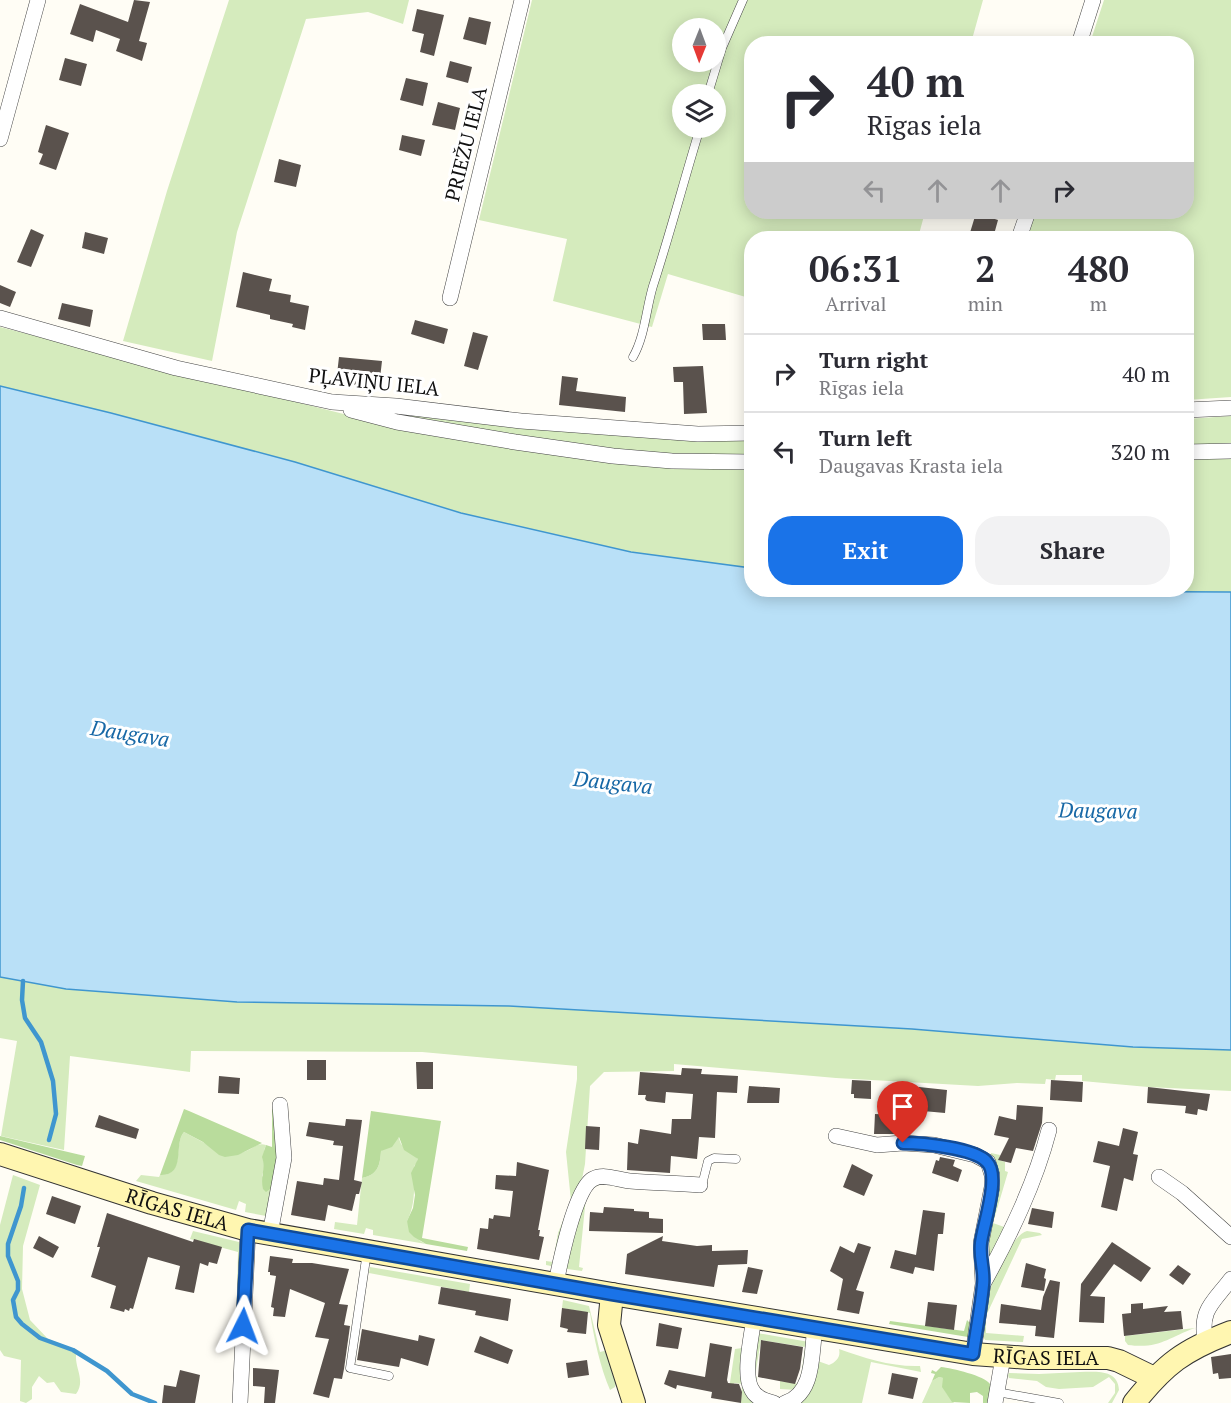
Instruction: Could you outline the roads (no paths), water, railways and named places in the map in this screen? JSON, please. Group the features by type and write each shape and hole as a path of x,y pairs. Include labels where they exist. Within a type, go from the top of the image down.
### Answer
{"main road":[{"name":"RĪGAS IELA","path":"0,1154 152,1203 259,1232 973,1354 1003,1357 1107,1358 1119,1361 1154,1378"},
{"path":"612,1294 609,1325 634,1403"},
{"path":"1134,1403 1154,1378 1179,1357 1205,1342 1231,1332"}],"street":[{"path":"0,139 38,0"},
{"name":"PRIEŽU IELA","path":"450,298 522,0"},
{"path":"1082,36 1093,0"},
{"name":"PĻAVIŅU IELA","path":"0,318 176,368 332,402 396,406 521,421 698,434 744,433"},
{"path":"332,402 351,410 397,422 515,442 642,460 744,462"},
{"path":"1194,410 1231,408"},
{"path":"1194,452 1231,451"},
{"path":"240,1403 259,1232 284,1158 280,1105"},
{"path":"983,1284 1018,1215 1042,1156 1049,1130"},
{"path":"836,1136 877,1145 910,1143 934,1145 975,1155 988,1162 992,1175 992,1187 981,1243 983,1284 973,1354"},
{"path":"556,1283 570,1225 586,1184 593,1179 602,1177 627,1181 700,1185"},
{"path":"1160,1177 1182,1193 1231,1237"},
{"path":"1205,1342 1203,1326 1205,1315 1231,1279"},
{"path":"754,1317 749,1360 750,1388 757,1396 774,1403"},
{"path":"785,1403 794,1401 806,1386 815,1328"},
{"path":"996,1397 1003,1357"}],"lane":[{"path":"711,84 722,48 743,0"},
{"path":"633,357 641,338 650,299 697,138"},
{"path":"700,1185 708,1161 714,1158 736,1159"},
{"path":"367,1250 350,1368 389,1376"},
{"path":"996,1397 1059,1403"}],"water":[{"name":"Daugava","path":"0,386 295,462 461,513 631,552 744,567 744,597 1194,597 1194,592 1231,592 1231,1050 1133,1047 912,1029 509,1006 237,1002 66,989 0,977"}],"waterway":[{"path":"23,981 22,1000 25,1018 41,1042 53,1081 56,1114 49,1140"},
{"path":"24,1188 21,1206 8,1244 8,1256 18,1281 18,1290 13,1300 16,1317 40,1338 73,1350 107,1371 132,1394 155,1403"}]}
